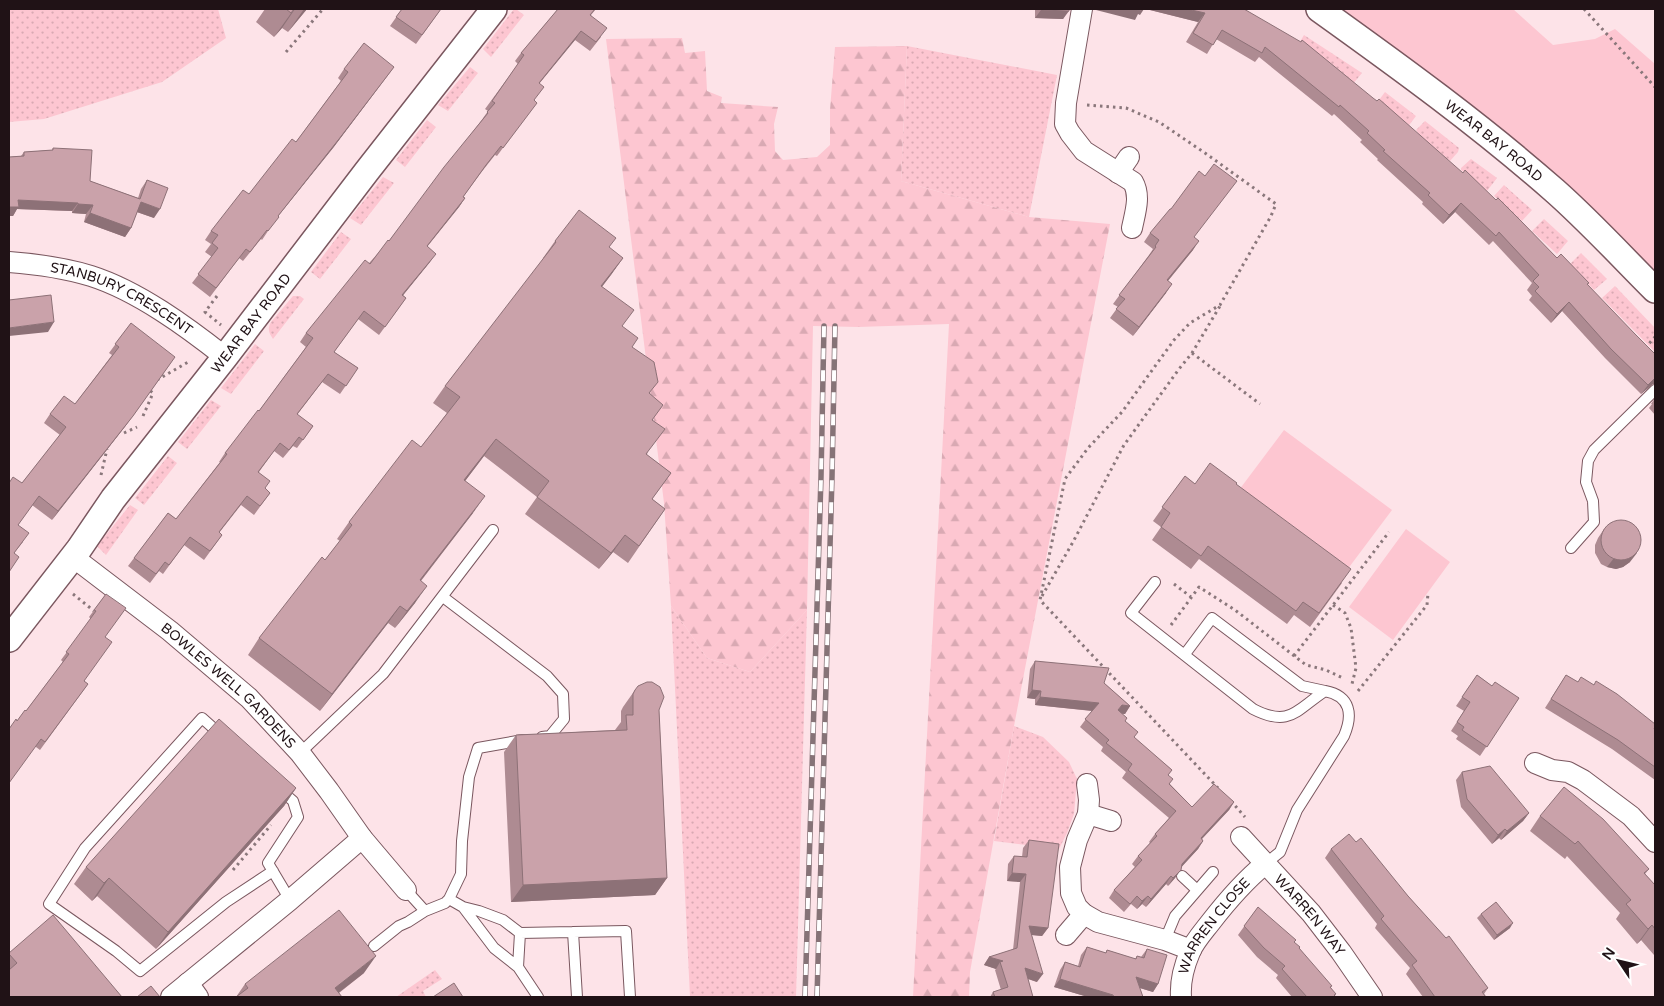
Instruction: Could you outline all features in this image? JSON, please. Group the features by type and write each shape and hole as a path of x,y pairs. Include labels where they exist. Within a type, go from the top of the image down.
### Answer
{"street":[{"name":"WEAR BAY ROAD","path":"9,639 73,557 113,498 225,357 494,9"},
{"path":"1082,9 1066,102 1066,124 1070,133 1084,150 1124,165 1137,189 1137,203 1132,228"},
{"name":"WEAR BAY ROAD","path":"1319,9 1438,95 1484,131 1594,227 1655,290"},
{"name":"STANBURY CRESCENT","path":"9,262 31,263 92,276 130,293 172,318 225,357"},
{"name":"BOWLES WELL GARDENS","path":"73,557 170,631 249,698 300,753 362,838 406,890"},
{"path":"1535,763 1552,770 1568,772 1583,780 1631,816 1655,842"},
{"path":"1087,784 1088,814 1076,840 1070,867 1071,893 1077,907 1084,914 1098,922 1165,940 1191,950"},
{"path":"1088,814 1111,821"},
{"name":"WARREN WAY","path":"1242,830 1265,864 1311,913 1372,997"},
{"path":"171,997 193,990 290,900 362,838"},
{"name":"WARREN CLOSE","path":"1181,997 1185,968 1191,950 1240,886 1265,864"},
{"path":"1066,935 1084,914"}],"lane":[{"path":"1571,548 1594,522 1594,501 1586,482 1588,461 1594,450 1655,390"},
{"path":"300,753 383,674 493,530"},
{"path":"1155,582 1131,613 1253,709 1267,716 1291,716 1326,692"},
{"path":"374,946 399,926 425,911 445,903 449,899 461,874 462,841 469,777 478,748 550,736 564,719 563,694 547,676 443,597"},
{"path":"1185,654 1212,618 1302,686 1335,693 1343,699 1350,715 1349,725 1344,736 1297,810 1280,852 1265,864"},
{"path":"230,744 202,718 85,848 49,904 116,951 140,971 226,902 273,871"},
{"path":"272,782 293,801 298,818 268,863 290,900"},
{"path":"1165,940 1175,916 1213,872"},
{"path":"1182,876 1197,890"},
{"path":"406,890 425,911"},
{"path":"449,899 463,907 503,920 520,933 626,931 630,997"},
{"path":"463,907 494,948 518,967 538,997"},
{"path":"573,932 577,997"},
{"path":"518,967 520,933"}],"path":[{"path":"286,52 323,9"},
{"path":"1584,9 1655,87"},
{"path":"1040,600 1124,445 1192,353 1276,204 1159,122 1126,108 1066,102"},
{"path":"217,296 205,312 224,327"},
{"path":"1040,600 1065,479 1088,448 1122,412 1174,340 1190,323 1220,305"},
{"path":"1639,349 1645,348 1655,337"},
{"path":"1645,348 1650,354"},
{"path":"1192,353 1260,404"},
{"path":"154,382 196,358"},
{"path":"142,416 153,393 145,386"},
{"path":"124,433 136,427"},
{"path":"100,475 107,448"},
{"path":"1294,656 1389,532"},
{"path":"1174,584 1191,597"},
{"path":"71,592 94,610"},
{"path":"1333,605 1345,613 1351,628 1356,668 1352,684 1358,691 1427,605 1428,592"},
{"path":"1040,600 1220,789"},
{"path":"1226,796 1246,816 1242,830"}],"green space":[{"path":"9,9 218,9 226,38 162,82 44,119 9,122"},
{"path":"514,9 524,15 491,57 483,49"},
{"path":"1327,9 1513,9 1553,45 1595,39 1615,29 1655,64 1655,274"},
{"path":"1304,35 1362,73 1352,85 1298,45"},
{"path":"682,38 685,53 705,51 707,91 722,97 721,103 778,107 774,124 775,151 783,160 817,157 830,145 830,110 835,47 907,46 901,181 1029,217 1110,224 1014,726 970,972 969,997 913,997 949,324 858,327 813,326 807,610 750,672 707,658 671,606 664,503 606,39"},
{"path":"907,46 1057,75 1029,217 901,181"},
{"path":"470,67 478,73 448,111 438,105"},
{"path":"1385,92 1416,116 1407,128 1376,104"},
{"path":"427,120 436,127 405,167 396,160"},
{"path":"1425,121 1459,148 1450,161 1421,138 1416,130"},
{"path":"1471,159 1497,178 1487,191 1461,170"},
{"path":"383,177 394,183 361,225 350,218"},
{"path":"1504,185 1532,210 1522,221 1494,196"},
{"path":"1544,219 1568,241 1557,254 1532,231"},
{"path":"341,232 351,239 320,279 311,272"},
{"path":"1581,253 1607,279 1594,290 1569,265"},
{"path":"1615,286 1655,328 1655,352 1602,298"},
{"path":"293,296 300,296 304,299 273,339 269,331 270,324"},
{"path":"255,344 264,351 231,394 221,388"},
{"path":"211,400 221,406 187,449 178,442"},
{"path":"1284,430 1392,510 1344,574 1236,494"},
{"path":"168,456 177,463 144,505 135,498"},
{"path":"130,505 138,510 106,555 97,546"},
{"path":"1406,529 1450,562 1393,640 1349,607"},
{"path":"671,606 707,658 750,672 807,610 796,997 690,997"},
{"path":"1014,726 1043,737 1069,762 1077,779 1074,814 1059,849 994,841"},
{"path":"435,970 442,979 423,991 426,997 396,997"}],"building":[{"path":"286,9 294,9 291,13"},
{"path":"402,9 441,9 422,35 396,17"},
{"path":"558,9 595,9 590,15 607,28 596,42 581,31 539,83 544,87 534,100 537,103 503,148 501,146 486,165 463,197 465,198 427,246 436,254 402,295 406,298 385,327 364,311 334,352 358,368 346,386 328,374 297,414 313,426 303,440 299,437 289,450 280,443 258,472 270,481 265,488 270,493 260,506 247,496 219,532 222,535 210,551 190,537 169,565 165,562 156,574 134,558 168,513 176,519 227,454 225,453 313,338 306,333 365,260 370,264 389,241 444,167 488,113 495,103 492,101 524,55 521,53"},
{"path":"1069,9 1069,11 1041,10"},
{"path":"1187,9 1244,9 1301,42 1302,40 1373,98 1377,101 1379,99 1463,173 1465,170 1496,200 1498,198 1557,258 1561,254 1589,283 1587,284 1655,354 1655,378 1648,385 1611,349 1569,302 1557,314 1535,291 1539,287 1533,281 1539,275 1499,232 1496,236 1461,203 1449,215 1428,195 1430,193 1383,151 1385,150 1367,133 1369,131 1340,105 1339,107 1265,47 1262,53 1222,30 1213,45 1193,33 1205,13"},
{"path":"364,43 394,67 268,231 250,252 246,249 216,288 198,274 218,248 212,243 218,235 211,231 243,190 249,194 292,139 296,142 348,72 344,69"},
{"path":"53,148 92,150 90,181 140,199 147,180 168,188 160,209 141,202 131,228 90,213 93,205 18,200 19,207 9,207 9,157 24,156 24,152 53,150"},
{"path":"1214,164 1237,181 1194,237 1199,241 1167,280 1172,284 1139,327 1116,309 1125,299 1119,295 1156,247 1159,240 1150,233 1171,209 1199,171 1205,176"},
{"path":"579,210 616,238 609,247 623,258 601,286 634,310 622,326 638,338 632,347 654,362 658,382 649,393 663,405 652,420 665,429 646,454 671,473 652,499 665,509 639,546 625,535 611,553 537,497 549,481 496,439 464,480 485,496 420,580 427,586 407,611 400,606 332,694 259,638 322,557 325,560 352,525 349,522 412,440 421,447 460,397 445,386"},
{"path":"51,295 54,322 9,328 9,300"},
{"path":"131,323 175,357 133,416 58,511 39,496 18,525 29,533 14,553 19,557 9,572 9,483 13,477 22,483 66,427 50,414 64,396 75,404 119,347 115,344"},
{"path":"1210,463 1351,569 1319,613 1303,602 1296,611 1208,546 1201,556 1161,527 1170,513 1162,507 1185,476 1195,484"},
{"path":"1621,520 1632,523 1638,529 1641,540 1638,551 1632,557 1621,560 1610,557 1604,551 1601,540 1604,529 1610,523"},
{"path":"106,594 126,608 105,637 112,642 84,681 88,684 45,742 41,739 9,783 9,729 16,719 17,721 26,711 69,654 66,652"},
{"path":"1035,661 1109,668 1104,683 1130,706 1122,705 1118,710 1127,718 1125,721 1138,732 1134,737 1172,770 1168,775 1173,779 1169,784 1192,807 1214,784 1234,802 1201,838 1203,841 1182,864 1181,870 1173,878 1171,876 1151,899 1148,896 1142,901 1137,896 1130,904 1114,890 1142,860 1138,856 1157,836 1155,834 1176,811 1128,770 1132,764 1106,743 1109,740 1085,719 1099,703 1040,697 1041,691 1032,690"},
{"path":"1477,675 1492,686 1495,682 1519,698 1487,747 1462,730 1464,727 1457,722 1470,702 1462,697"},
{"path":"1566,675 1578,682 1581,677 1594,685 1596,681 1617,694 1655,724 1655,767 1618,740 1551,699"},
{"path":"652,682 660,687 664,697 659,710 667,878 523,885 516,735 627,730 626,715 633,715 633,694 638,686"},
{"path":"219,719 296,788 168,932 109,878 104,883 86,867"},
{"path":"1490,766 1529,813 1507,831 1505,829 1498,835 1467,799 1462,772"},
{"path":"1564,787 1603,819 1649,869 1644,873 1655,885 1655,929 1652,925 1648,929 1626,904 1631,900 1578,841 1575,844 1540,816"},
{"path":"1349,834 1356,842 1361,838 1408,896 1446,938 1449,936 1488,988 1482,992 1486,997 1435,997 1412,965 1417,961 1381,919 1384,916 1331,849"},
{"path":"1029,840 1059,844 1048,928 1029,926 1043,974 1025,968 1033,997 995,997 993,992 1008,987 1000,962 1003,961 989,957 1017,948 1026,874 1012,873 1014,856 1027,857"},
{"path":"1496,902 1513,923 1497,935 1481,914"},
{"path":"1258,907 1296,940 1294,942 1332,986 1330,987 1336,994 1334,995 1336,997 1307,997 1282,969 1285,966 1264,948 1244,926"},
{"path":"339,910 376,956 335,988 342,997 236,997 248,988 245,984"},
{"path":"53,915 122,997 9,997 9,970 17,963 9,953"},
{"path":"1087,947 1106,953 1107,950 1136,959 1137,956 1144,958 1147,949 1167,955 1158,984 1136,977 1143,997 1114,997 1113,995 1060,979 1065,962 1080,967"},
{"path":"454,983 463,997 433,997"},
{"path":"151,986 160,997 137,997"}],"railway":[{"path":"805,997 824,326"},
{"path":"817,997 835,326"}]}
